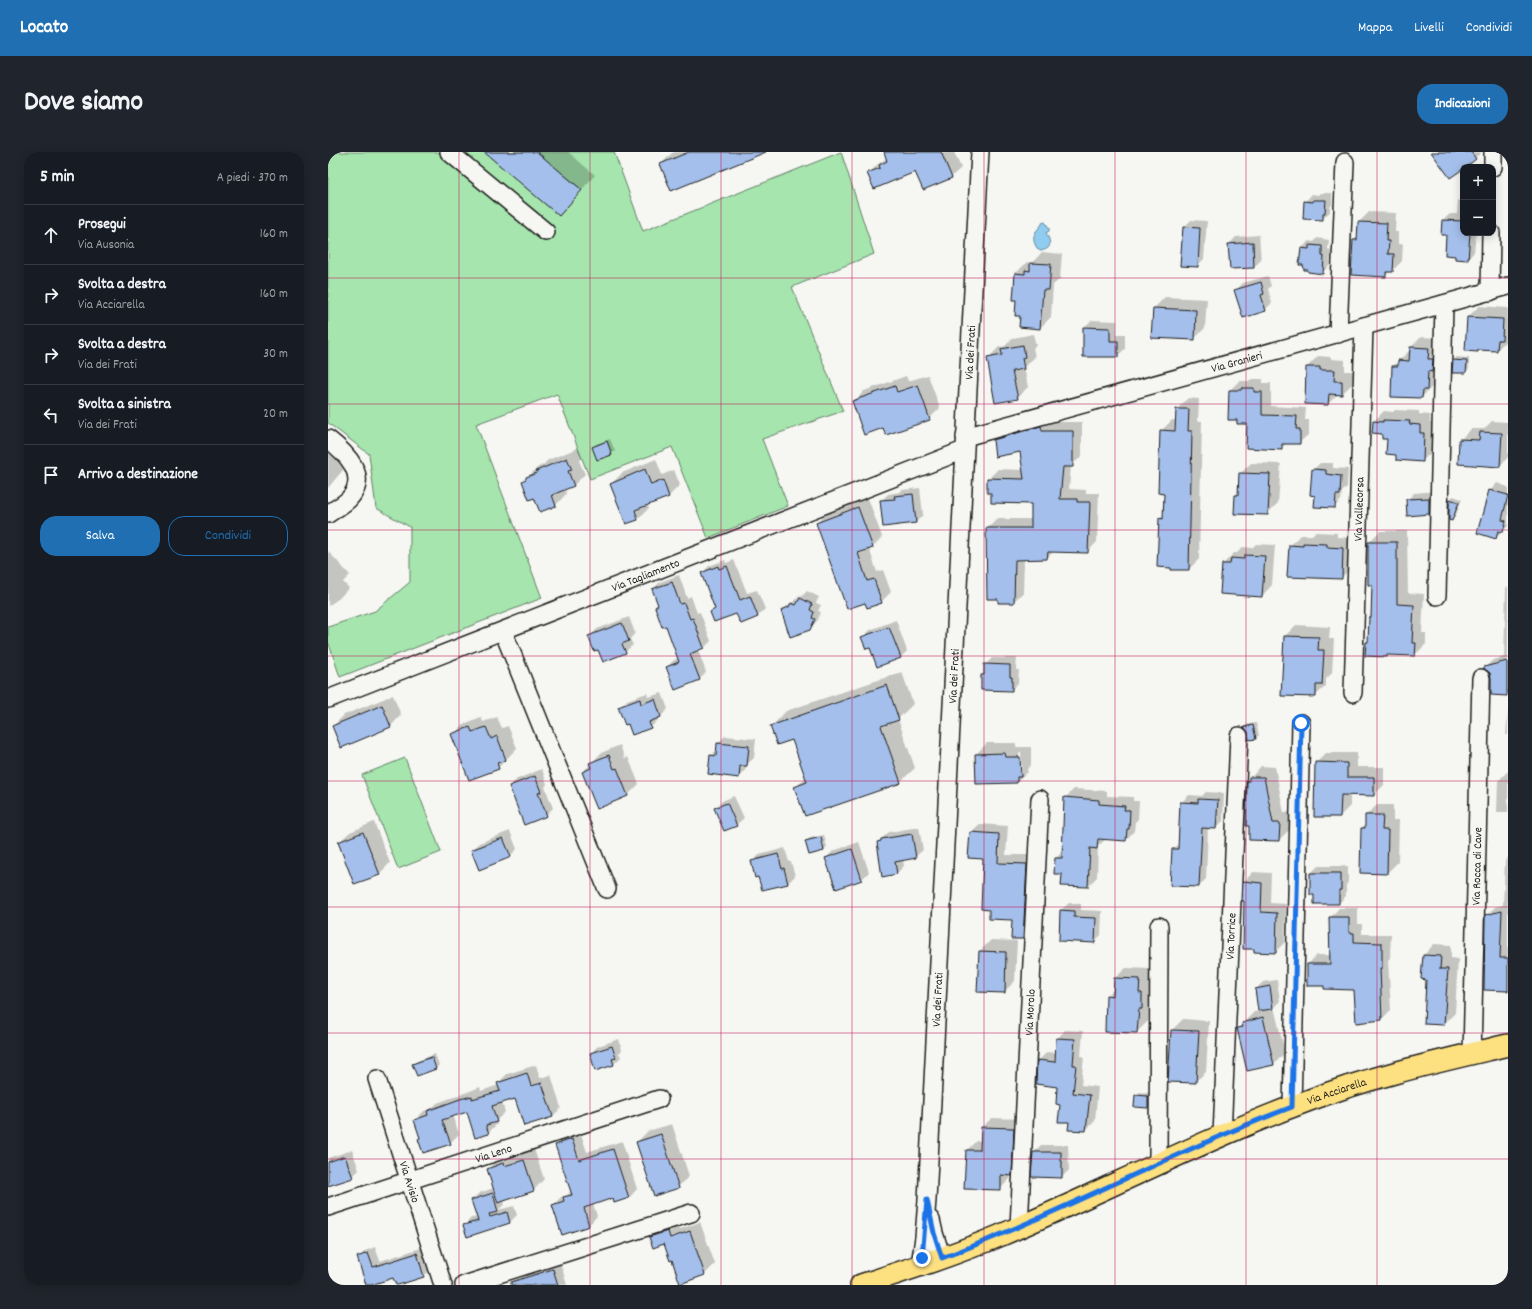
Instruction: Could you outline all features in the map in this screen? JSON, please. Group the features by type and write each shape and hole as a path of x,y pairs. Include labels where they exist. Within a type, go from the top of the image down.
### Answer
{"main road":[{"name":"Via Acciarella","path":"861,1285 942,1258 1019,1227 1158,1164 1292,1107 1349,1086 1508,1045"}],"street":[{"path":"449,152 546,232"},
{"name":"Via dei Frati","path":"920,1266 924,1243 927,1200 964,443 980,152"},
{"path":"1493,152 1493,164"},
{"path":"1338,334 1345,162"},
{"path":"1490,292 1491,236"},
{"name":"Via Granieri","path":"964,443 1364,326 1508,286"},
{"path":"1437,596 1444,304"},
{"name":"Via Vallecorsa","path":"1353,693 1364,326"},
{"path":"328,439 349,458 354,467 356,476 356,488 353,494 346,502 328,514"},
{"name":"Via Tagliamento","path":"328,700 964,443"},
{"path":"503,630 607,889"},
{"name":"Via Rocca di Cave","path":"1472,1054 1481,678"},
{"path":"1292,1107 1301,723"},
{"name":"Via Torrice","path":"1222,1136 1239,736"},
{"name":"Via Morolo","path":"1019,1227 1040,799"},
{"path":"1158,1164 1159,926"},
{"name":"Via Avisio","path":"376,1079 443,1285"},
{"name":"Via Leno","path":"328,1207 659,1099"},
{"name":"Via dei Frati","path":"927,1200 934,1233 942,1258"},
{"path":"464,1285 691,1213"}],"green space":[{"path":"328,152 614,152 643,231 841,152 874,254 792,287 843,411 762,439 788,506 708,538 672,447 590,479 557,394 476,424 542,598 340,677 328,641 328,627 375,611 410,582 410,527 376,508 369,454 328,423"},
{"path":"405,758 441,852 398,869 362,775"}],"water":[{"path":"1043,222 1045,222 1049,228 1049,231 1046,233 1050,245 1047,249 1040,251 1035,245 1034,238 1035,233"}],"building":[{"path":"484,152 537,152 582,190 559,216"},
{"path":"689,152 766,152 671,191 660,164"},
{"path":"884,152 941,152 952,178 923,190 915,172 874,189 867,173 880,168 879,165 887,161"},
{"path":"1431,152 1471,152 1476,159 1470,164 1460,164 1460,171 1450,178"},
{"path":"1313,200 1326,200 1323,220 1303,219 1304,201 1313,202"},
{"path":"1442,220 1460,221 1460,236 1470,236 1468,260 1455,259 1455,256 1445,255 1446,235 1441,235"},
{"path":"1358,222 1387,223 1386,241 1389,241 1388,254 1394,254 1393,272 1386,272 1386,277 1351,275 1353,240 1357,240"},
{"path":"1183,227 1200,228 1198,267 1180,266"},
{"path":"1253,242 1254,268 1230,269 1228,244"},
{"path":"1309,245 1322,246 1322,256 1324,256 1323,274 1308,272 1308,270 1304,270 1303,265 1299,265 1301,248 1309,249"},
{"path":"1030,263 1051,264 1049,290 1043,290 1040,329 1019,327 1020,316 1015,316 1016,300 1013,300 1015,273 1025,274 1025,270 1030,271"},
{"path":"1261,282 1264,294 1261,295 1266,311 1243,318 1234,290"},
{"path":"1153,308 1196,310 1195,340 1151,338"},
{"path":"1467,317 1503,319 1502,340 1498,340 1497,351 1465,351"},
{"path":"1083,327 1110,328 1110,341 1118,341 1118,357 1083,357"},
{"path":"1023,345 1025,357 1022,358 1024,369 1012,371 1018,399 995,403 987,358 1002,355 1001,349"},
{"path":"1410,347 1429,348 1428,359 1433,359 1432,372 1428,371 1427,390 1423,390 1422,398 1391,397 1392,366 1398,366 1398,360 1409,361"},
{"path":"1453,360 1467,361 1466,373 1452,373"},
{"path":"1306,367 1320,367 1320,370 1335,370 1334,381 1342,381 1342,395 1329,394 1328,405 1305,404"},
{"path":"918,385 930,420 886,435 883,428 864,435 852,401 895,386 897,392"},
{"path":"1242,388 1254,388 1254,392 1262,392 1262,415 1297,416 1296,429 1300,429 1300,444 1282,444 1282,450 1246,448 1247,424 1237,424 1237,420 1228,420 1229,390 1241,390"},
{"path":"1176,409 1189,409 1188,431 1192,431 1189,570 1171,570 1171,568 1157,567 1159,518 1163,519 1164,494 1158,493 1160,430 1175,431"},
{"path":"1383,420 1410,421 1409,424 1420,425 1420,433 1424,433 1423,462 1396,460 1396,455 1386,454 1387,439 1382,439 1382,434 1372,433 1373,421 1383,422"},
{"path":"1041,426 1042,431 1073,431 1073,467 1063,467 1060,499 1077,499 1077,502 1090,502 1088,553 1048,552 1047,559 1015,560 1014,603 998,603 998,599 987,599 986,528 1031,528 1031,504 991,503 991,493 987,493 987,478 1024,479 1020,452 995,457 993,440"},
{"path":"1480,432 1502,433 1500,467 1458,464 1459,439 1479,440"},
{"path":"607,441 612,455 597,460 592,447"},
{"path":"567,458 572,470 568,471 574,486 552,495 556,506 540,512 534,498 529,500 522,481 526,479 526,477 537,473 536,471"},
{"path":"645,469 651,485 663,480 669,497 635,510 638,520 626,524 610,484"},
{"path":"1312,469 1326,470 1326,474 1341,476 1340,495 1336,495 1335,508 1314,507 1315,496 1310,495"},
{"path":"1239,473 1270,474 1268,515 1234,514 1235,495 1238,495"},
{"path":"1489,490 1508,495 1502,520 1506,521 1503,532 1498,531 1496,539 1477,533"},
{"path":"913,494 916,523 883,527 880,500 895,499 894,496"},
{"path":"1429,498 1429,514 1407,516 1406,499"},
{"path":"1449,499 1459,502 1452,521 1449,520"},
{"path":"858,507 873,548 858,553 867,581 874,579 882,603 867,608 865,603 847,609 816,523"},
{"path":"1368,542 1397,542 1397,604 1414,605 1412,643 1416,643 1415,656 1365,656 1366,642 1368,642 1369,617 1371,617 1372,585 1368,585"},
{"path":"1303,543 1327,544 1327,547 1343,548 1342,579 1287,577 1289,545 1303,546"},
{"path":"1244,555 1265,556 1262,597 1220,594 1222,564 1230,564 1231,558 1244,559"},
{"path":"718,566 719,569 727,566 740,600 750,596 758,617 741,624 736,614 714,622 710,612 715,609 701,573"},
{"path":"672,582 680,604 684,603 690,619 693,618 704,648 690,654 700,680 675,690 666,667 679,662 666,626 662,627 655,607 658,605 652,589"},
{"path":"800,598 812,604 810,610 814,612 812,618 815,619 810,630 790,637 781,610 789,607 791,603 796,605"},
{"path":"622,623 629,641 622,644 626,653 603,662 598,650 594,651 588,636"},
{"path":"889,627 901,658 877,667 870,648 866,649 861,637"},
{"path":"1284,636 1319,637 1318,650 1324,650 1322,685 1316,685 1316,697 1281,696"},
{"path":"1507,661 1507,696 1491,695 1490,673 1484,669 1484,667"},
{"path":"984,664 1010,665 1012,691 981,690 981,675 984,675"},
{"path":"887,685 899,720 881,726 901,783 805,816 794,787 807,782 792,740 777,745 770,726"},
{"path":"640,699 641,704 655,699 661,717 649,722 651,728 632,735 628,724 625,725 618,707"},
{"path":"382,705 391,727 341,748 332,726"},
{"path":"1253,725 1256,739 1249,740 1248,732 1244,727"},
{"path":"470,727 472,732 486,727 491,739 497,736 506,760 497,763 499,769 469,780 451,734"},
{"path":"717,743 749,746 747,766 740,766 739,778 708,774 710,755 716,756"},
{"path":"1005,753 1006,757 1020,757 1021,777 1017,777 1017,783 976,784 975,754"},
{"path":"609,755 614,769 617,768 628,796 597,809 582,772 591,768 589,763"},
{"path":"1315,762 1347,763 1347,777 1374,777 1374,796 1341,795 1340,817 1314,817"},
{"path":"535,776 541,792 538,793 547,816 524,825 509,786"},
{"path":"1249,777 1264,777 1273,823 1280,823 1279,841 1249,840 1249,826 1246,826 1247,781 1249,781"},
{"path":"1064,797 1099,800 1099,804 1125,806 1124,810 1130,810 1129,829 1127,829 1126,841 1098,839 1097,849 1090,848 1088,887 1061,886 1062,874 1054,874 1055,858 1062,858"},
{"path":"1198,799 1218,800 1216,829 1202,828 1199,887 1170,886 1172,849 1178,849 1180,802 1198,803"},
{"path":"727,803 737,826 724,831 714,808"},
{"path":"1365,815 1383,815 1382,830 1388,830 1387,874 1360,873 1361,828 1365,828"},
{"path":"363,832 380,875 354,884 338,842"},
{"path":"970,832 999,834 998,863 1027,864 1023,939 1011,939 1012,920 989,919 989,910 981,909 983,859 968,858"},
{"path":"912,834 916,858 895,862 897,874 882,877 877,842 881,841 881,839"},
{"path":"821,837 824,851 809,855 805,841"},
{"path":"503,838 511,857 479,870 471,850"},
{"path":"852,849 862,880 836,889 825,858"},
{"path":"778,854 782,869 784,868 788,884 762,890 758,877 755,878 751,861"},
{"path":"1310,873 1341,873 1339,904 1314,904 1314,895 1310,895"},
{"path":"1243,881 1262,883 1261,912 1277,913 1276,953 1254,952 1254,949 1243,949"},
{"path":"1060,910 1074,911 1074,917 1096,918 1095,943 1059,941"},
{"path":"1502,911 1500,958 1508,958 1508,991 1484,990 1485,915"},
{"path":"1329,917 1349,917 1349,933 1354,933 1354,942 1382,943 1382,968 1380,968 1382,1020 1356,1023 1354,990 1324,989 1324,986 1307,986 1307,964 1330,964"},
{"path":"979,951 1006,952 1005,993 977,992"},
{"path":"1423,955 1441,956 1440,969 1448,969 1444,1025 1424,1024 1426,980 1421,979"},
{"path":"1114,978 1140,979 1139,993 1142,993 1142,1009 1139,1009 1137,1033 1105,1032 1106,995 1113,996"},
{"path":"1270,986 1273,1009 1258,1011 1255,989"},
{"path":"1263,1017 1274,1065 1247,1071 1237,1028 1243,1027 1242,1023"},
{"path":"1171,1030 1199,1031 1196,1083 1168,1082"},
{"path":"1056,1038 1075,1039 1073,1065 1076,1065 1073,1093 1090,1095 1086,1131 1068,1130 1069,1122 1058,1122 1060,1105 1056,1104 1057,1087 1036,1084 1037,1060 1055,1062"},
{"path":"612,1046 616,1058 612,1059 614,1065 595,1071 590,1053"},
{"path":"432,1057 436,1069 417,1076 412,1064"},
{"path":"527,1073 531,1086 542,1083 553,1117 524,1126 515,1099 492,1106 497,1122 486,1125 489,1134 475,1138 467,1112 442,1120 451,1144 423,1153 414,1120 428,1115 427,1111 460,1099 472,1096 472,1099 500,1091 497,1083"},
{"path":"1135,1095 1148,1096 1148,1108 1134,1107"},
{"path":"981,1127 1014,1128 1012,1176 1001,1175 1001,1190 964,1189 966,1150 980,1150"},
{"path":"661,1134 679,1188 654,1196 636,1142"},
{"path":"572,1139 579,1160 613,1149 629,1198 614,1203 613,1198 584,1208 589,1226 562,1235 552,1205 564,1201 563,1197 572,1195 555,1145"},
{"path":"1033,1152 1061,1152 1062,1178 1031,1177"},
{"path":"345,1156 353,1178 328,1186 328,1162"},
{"path":"524,1160 534,1191 498,1203 487,1169 503,1163 504,1166"},
{"path":"493,1193 498,1212 489,1214 490,1217 507,1212 510,1223 467,1237 463,1225 478,1221 471,1200"},
{"path":"668,1231 670,1238 690,1231 705,1275 680,1284 672,1260 670,1261 664,1244 653,1248 649,1237"},
{"path":"368,1253 373,1267 417,1253 424,1277 398,1285 396,1285 393,1278 371,1285 366,1285 357,1257"},
{"path":"553,1269 558,1285 511,1285 511,1282"}],"route":[{"path":"922,1258 927,1200 934,1233 942,1258 1019,1227 1257,1120 1292,1107 1301,723"}]}
